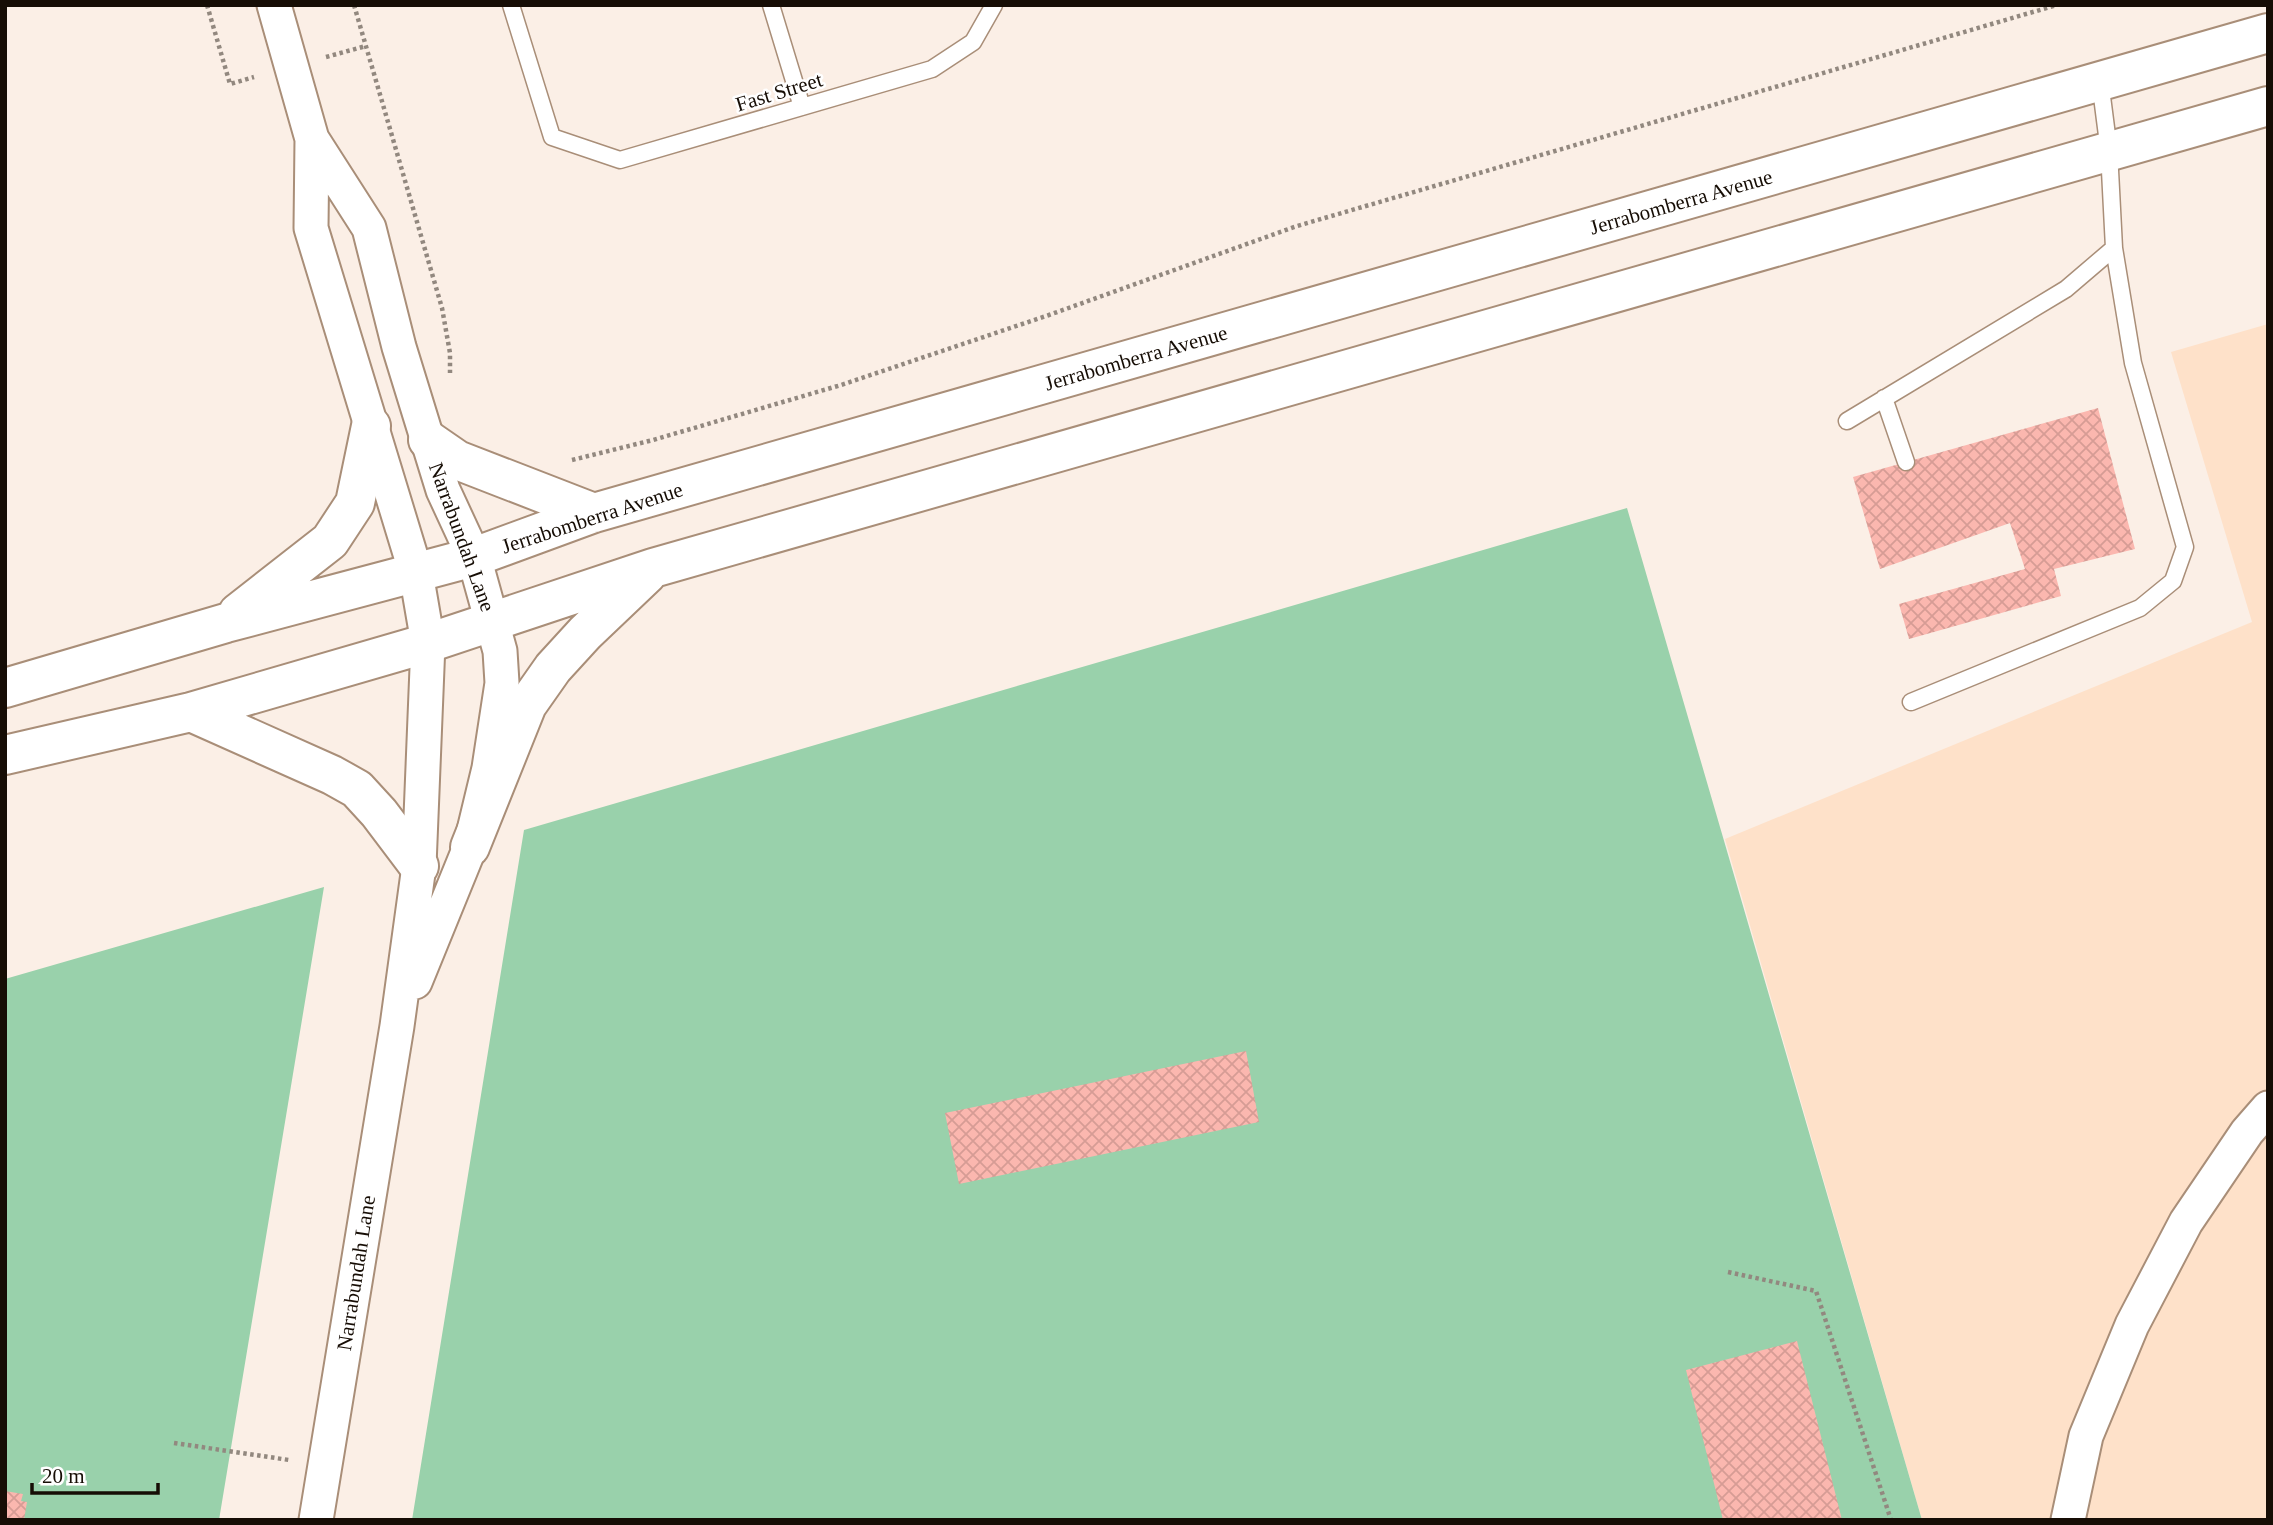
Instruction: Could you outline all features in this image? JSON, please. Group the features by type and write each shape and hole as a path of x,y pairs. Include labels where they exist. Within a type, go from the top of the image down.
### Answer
{"street":[{"name":"Narrabundah Lane","path":"274,5 312,139 311,228 416,573 429,643 419,866 397,1026 316,1520"},
{"name":"Jerrabomberra Avenue","path":"5,688 226,623 474,557 594,513 2268,33"},
{"path":"5,755 191,712 429,643 653,568 2268,106"},
{"name":"Narrabundah Lane","path":"312,139 369,228 399,346 443,490 474,557 500,651 502,683 489,768 470,847 397,1026"},
{"path":"226,623 330,541 355,503 371,426"},
{"path":"428,440 457,460 594,513"},
{"path":"470,847 527,705 553,668 585,633 653,568"},
{"path":"191,712 332,775 357,789 419,866"},
{"path":"2068,1520 2086,1436 2132,1325 2186,1222 2247,1132 2268,1108"}],"lane":[{"name":"Fast Street","path":"511,5 552,137 621,160 932,69 973,42 994,5"},
{"path":"771,5 802,107"},
{"path":"1911,702 2140,608 2173,581 2185,547 2133,363 2114,248 2109,151 2100,81"},
{"path":"1847,421 2066,289 2114,248"},
{"path":"1884,398 1906,462"}],"path":[{"path":"354,5 442,308 450,353 450,381"},
{"path":"561,463 653,440 841,385 1049,315 1297,226 2057,5"},
{"path":"1728,1272 1816,1291 1891,1520"},
{"path":"174,1443 324,1465"}],"shaded area":[{"path":"2268,324 2268,1520 1922,1520 1725,839 2252,622 2171,352"}],"green space":[{"path":"1627,508 1922,1520 412,1520 524,830"},
{"path":"324,887 219,1520 5,1520 5,979"}],"building":[{"path":"2098,408 2135,549 2054,569 2061,596 1909,639 1899,604 2025,569 2010,523 1880,569 1853,477"},
{"path":"1246,1051 1259,1122 959,1184 945,1113"},
{"path":"1797,1341 1842,1520 1723,1520 1686,1370"},
{"path":"5,1491 23,1494 21,1501 27,1502 24,1520 5,1520"}]}
